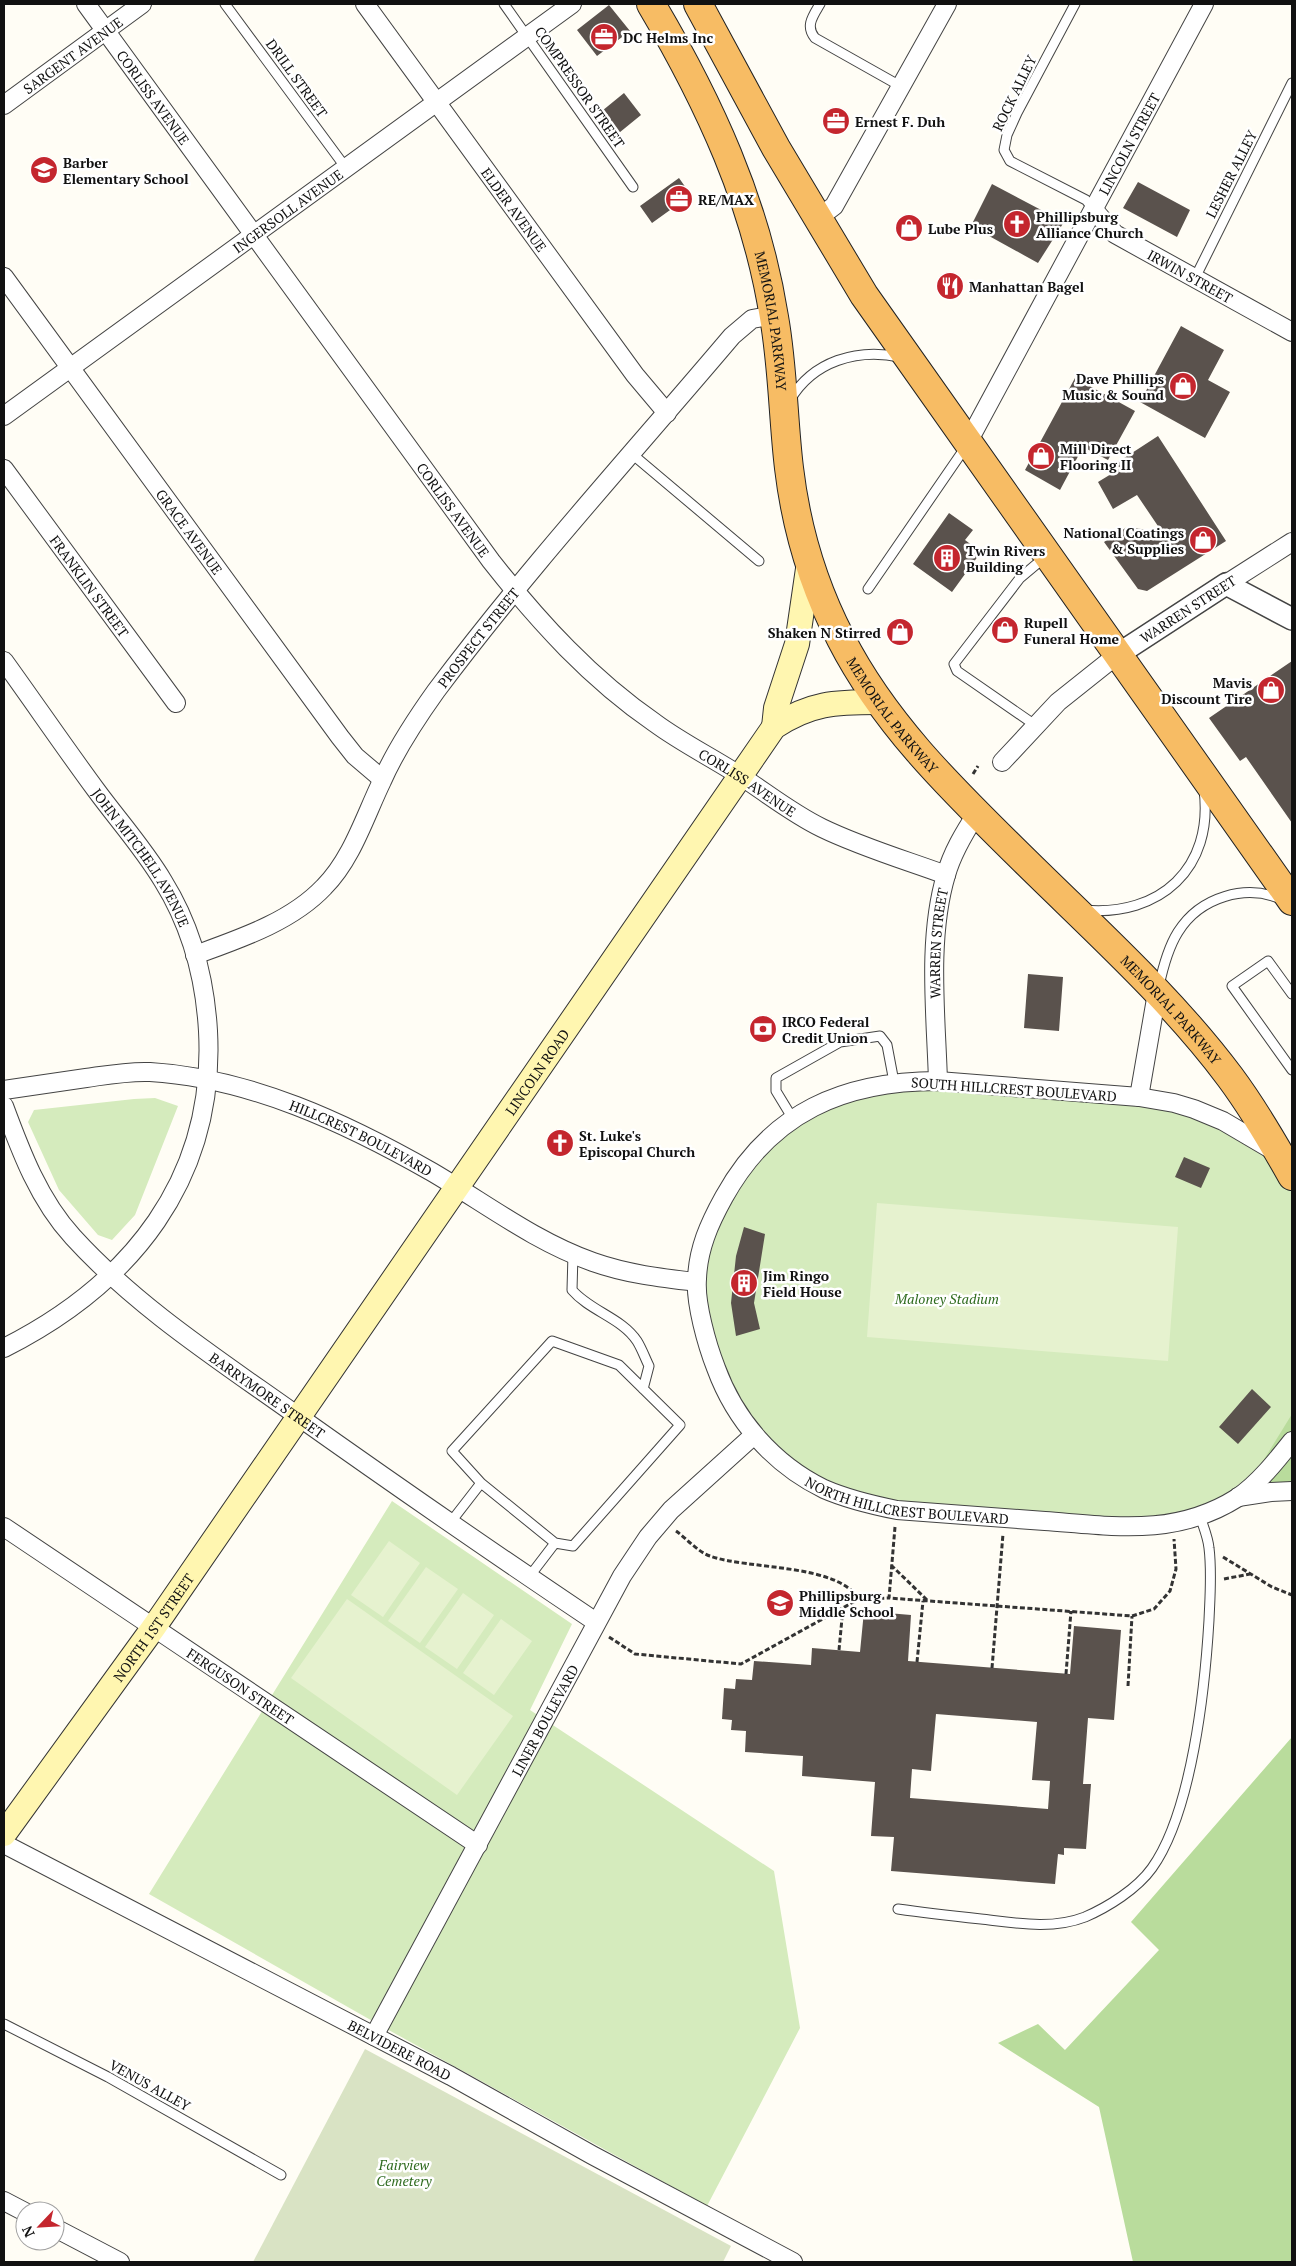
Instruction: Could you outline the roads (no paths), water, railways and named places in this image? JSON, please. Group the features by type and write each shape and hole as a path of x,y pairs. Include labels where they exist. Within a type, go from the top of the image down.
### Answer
{"highway":[{"name":"MEMORIAL PARKWAY","path":"651,4 698,88 728,152 757,239 774,315 793,495 809,562 840,638 878,702 909,742 977,814 1074,909 1187,1025 1229,1076 1286,1166"},
{"path":"698,4 776,148 864,295 1201,774 1289,891"}],"main road":[{"name":"LINCOLN ROAD","path":"774,727 776,708 797,644 809,562"},
{"name":"LINCOLN ROAD","path":"298,1417 774,727 796,713 817,705 839,702 878,702"},
{"name":"NORTH 1ST STREET","path":"4,1834 154,1627 298,1417"}],"street":[{"name":"CORLISS AVENUE","path":"86,4 515,592 564,647 620,698 656,724 741,776 801,816 822,828 946,875"},
{"name":"SARGENT AVENUE","path":"4,105 142,4"},
{"name":"ELDER AVENUE","path":"365,4 635,374 667,413"},
{"name":"INGERSOLL AVENUE","path":"4,416 572,4"},
{"path":"817,219 834,206 948,4"},
{"name":"LINCOLN STREET","path":"968,442 1204,4"},
{"name":"IRWIN STREET","path":"1094,210 1115,234 1195,278 1290,326"},
{"name":"GRACE AVENUE","path":"4,277 340,737 361,762 382,779"},
{"name":"PROSPECT STREET","path":"195,955 287,916 314,897 326,885 343,860 364,822 382,779 402,743 436,692 515,592 742,326 752,319 774,315"},
{"name":"FRANKLIN STREET","path":"4,469 176,703"},
{"name":"WARREN STREET","path":"1002,762 1034,725 1058,702 1117,655 1292,542"},
{"path":"1226,584 1292,619"},
{"name":"JOHN MITCHELL AVENUE","path":"4,661 163,881 191,940 207,1008 209,1044 202,1118 192,1152 179,1184 148,1233 111,1274 71,1308 4,1348"},
{"name":"WARREN STREET","path":"938,1081 936,925 946,875 964,832 977,814"},
{"path":"1139,1097 1157,993"},
{"name":"HILLCREST BOULEVARD","path":"4,1090 119,1074 149,1072 241,1088 334,1121 425,1168 513,1223 573,1254 593,1262 646,1276 696,1282"},
{"name":"SOUTH HILLCREST BOULEVARD","path":"696,1282 702,1245 728,1191 755,1153 793,1119 838,1095 874,1085 894,1082 938,1081 1139,1097 1174,1103 1200,1111 1246,1133 1286,1166"},
{"name":"BARRYMORE STREET","path":"4,1106 20,1149 39,1188 72,1237 111,1274 155,1312 202,1348 298,1417 596,1622"},
{"name":"NORTH HILLCREST BOULEVARD","path":"696,1282 704,1330 722,1384 734,1408 754,1435 775,1457 824,1489 849,1498 897,1510 1107,1526 1151,1527 1176,1523 1200,1516 1238,1497 1270,1468 1292,1441"},
{"name":"LINER BOULEVARD","path":"374,2036 622,1576 662,1520 692,1489 754,1435"},
{"name":"NORTH HILLCREST BOULEVARD","path":"1238,1497 1292,1491"},
{"name":"FERGUSON STREET","path":"4,1527 478,1845"},
{"name":"BELVIDERE ROAD","path":"4,1844 374,2036 793,2262"},
{"path":"65,2233 120,2262"}],"lane":[{"name":"DRILL STREET","path":"225,4 346,168"},
{"name":"COMPRESSOR STREET","path":"504,4 633,187"},
{"path":"820,4 810,22 810,28 815,38 902,87"},
{"name":"ROCK ALLEY","path":"1075,4 1017,113 1007,135 1004,150 1010,161 1086,200 1094,210"},
{"name":"LESHER ALLEY","path":"1195,278 1292,83"},
{"path":"784,410 804,381 814,373 841,359 854,355 881,353 910,359"},
{"path":"868,589 968,442"},
{"path":"632,454 759,561"},
{"path":"1034,725 957,671 954,664 1020,578 1047,556"},
{"path":"1074,909 1110,911 1140,904 1165,891 1184,874 1197,853 1204,831 1205,801 1201,774"},
{"path":"1157,993 1172,943 1186,921 1200,908 1219,899 1246,893 1289,891"},
{"path":"1292,994 1268,960 1232,986 1292,1070"},
{"path":"793,1119 776,1091 776,1078 840,1042 880,1036 887,1045 894,1082"},
{"path":"573,1254 572,1290 581,1300 617,1322 637,1340 649,1366 643,1389"},
{"path":"552,1341 619,1365 643,1389 680,1425 573,1546 555,1543 481,1483 452,1451 552,1341"},
{"path":"450,1523 481,1483"},
{"path":"898,1910 1034,1925 1058,1924 1084,1917 1109,1905 1152,1869 1169,1836 1180,1807 1196,1737 1206,1665 1210,1582 1209,1547 1200,1516"},
{"path":"529,1577 555,1543"},
{"name":"VENUS ALLEY","path":"4,2024 108,2077 281,2175"}],"place":[{"name":"DC Helms Inc","path":"604,37"},
{"name":"Ernest F. Duh","path":"836,121"},
{"name":"Barber Elementary School","path":"44,170"},
{"name":"RE/MAX","path":"679,199"},
{"name":"Phillipsburg Alliance Church","path":"1017,224"},
{"name":"Lube Plus","path":"909,228"},
{"name":"Manhattan Bagel","path":"950,286"},
{"name":"Dave Phillips Music & Sound","path":"1183,386"},
{"name":"Mill Direct Flooring II","path":"1041,456"},
{"name":"National Coatings & Supplies","path":"1203,540"},
{"name":"Twin Rivers Building","path":"947,558"},
{"name":"Rupell Funeral Home","path":"1005,630"},
{"name":"Shaken N Stirred","path":"900,632"},
{"name":"Mavis Discount Tire","path":"1271,690"},
{"name":"IRCO Federal Credit Union","path":"763,1029"},
{"name":"St. Luke's Episcopal Church","path":"560,1143"},
{"name":"Jim Ringo Field House","path":"744,1283"},
{"name":"Phillipsburg Middle School","path":"780,1603"}],"park label":[{"name":"Maloney Stadium","path":"947,1298"},
{"name":"Fairview Cemetery","path":"404,2172"}]}
